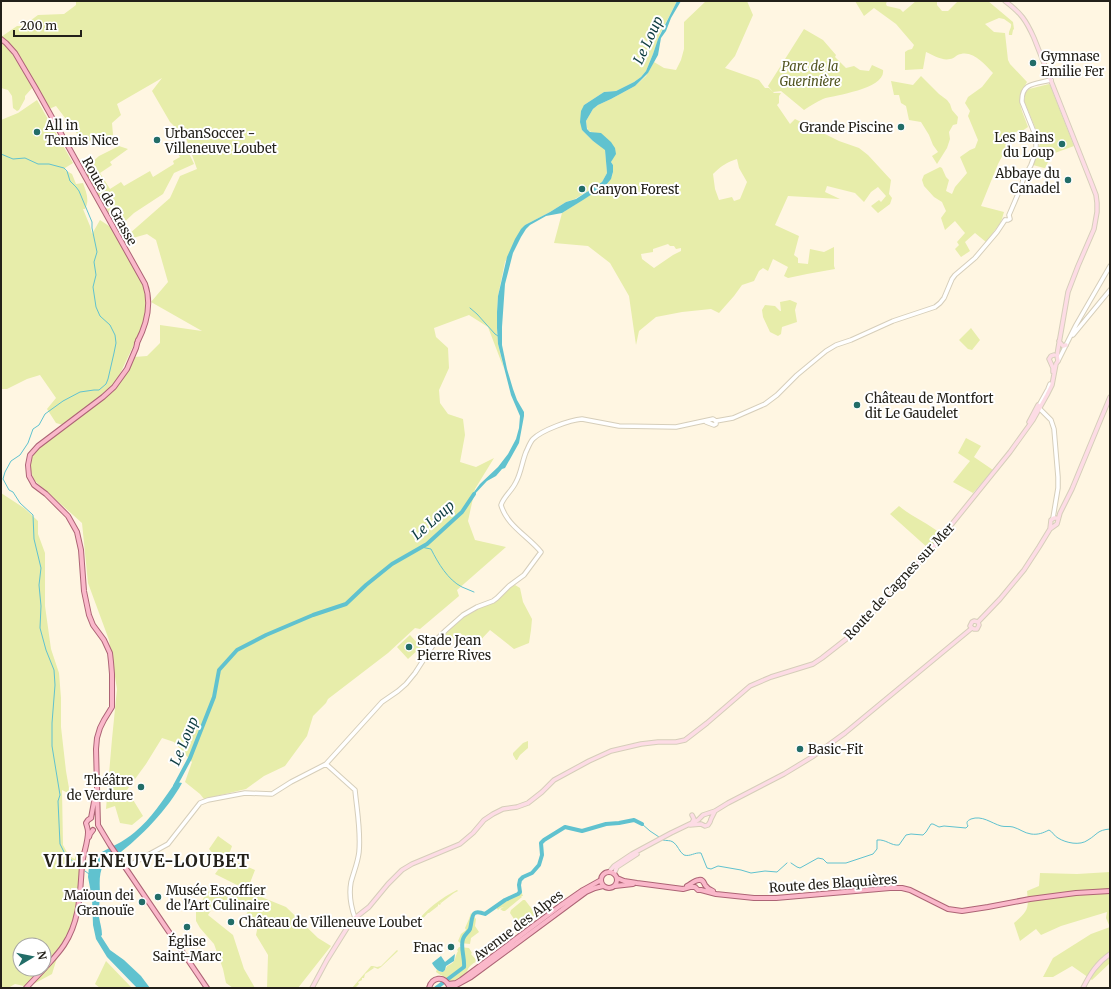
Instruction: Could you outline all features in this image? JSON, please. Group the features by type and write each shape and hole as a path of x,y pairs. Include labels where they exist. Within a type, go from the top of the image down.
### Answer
{"main road":[{"path":"1005,1 1020,13 1027,23 1096,195 1097,203 1094,229 1068,292 1056,359 1051,364"},
{"name":"Route de Grasse","path":"1,39 15,53 35,87 145,284 148,298 146,320 131,360 118,382 108,393 33,451 28,465 29,476 34,485 64,511 77,532 81,550 84,591 89,615 93,625 104,640 110,653 112,674 112,707 104,720 97,738 98,795 96,826"},
{"path":"1059,341 1061,345 1066,344"},
{"name":"Route de Cagnes sur Mer","path":"355,918 369,907 402,870 412,864 460,844 473,833 484,820 493,814 503,809 523,806 533,800 554,780 609,751 647,743 672,743 682,741 693,735 750,686 771,677 813,664 854,633 939,539 1004,459 1033,420 1052,385 1055,374 1056,359 1051,356 1049,359 1053,371 1050,384 1022,434"},
{"path":"637,883 610,888 603,886 601,880 604,873 609,872 614,866 624,859 798,766 820,752 972,628 970,626 971,622 978,622 1015,582 1051,527 1050,522 1060,513 1110,397"},
{"path":"1030,419 1039,409"},
{"path":"1051,527 1056,526 1055,518"},
{"name":"Route de Grasse","path":"91,818 97,787"},
{"path":"690,824 702,824 704,826 708,825 715,811"},
{"path":"690,824 694,819 692,815"},
{"path":"706,815 711,819"},
{"path":"52,959 63,946 73,929 78,908 88,834 86,824 91,818 95,819 96,826 207,988"},
{"path":"700,819 702,824"},
{"path":"88,828 96,826"},
{"path":"82,871 90,834 96,826"},
{"path":"615,886 617,881 615,876 617,867 642,849"},
{"path":"609,872 624,881 637,883 679,888 695,887 698,890 704,888 705,885"},
{"name":"Avenue des Alpes","path":"449,987 461,980 560,906 601,880"},
{"path":"679,888 700,880 703,881 710,890 723,894"},
{"path":"695,882 695,887"},
{"name":"Route des Blaquières","path":"701,890 710,893 743,896 794,895 896,885 914,889 947,906 962,908 985,906 1038,895 1092,889 1110,890"},
{"name":"Avenue des Alpes","path":"449,987 471,977 586,892 593,888 603,886"},
{"path":"312,988 335,947 355,918"},
{"path":"1083,988 1096,966 1110,954"},
{"path":"26,988 36,977"},
{"path":"459,988 471,977"},
{"path":"429,988 431,983 437,979 445,980 449,987"}],"street":[{"path":"126,868 150,855 171,841 200,803 239,794 272,794 291,782 326,764 382,702 406,684 418,669 437,639 448,628 463,615 477,607 493,601 524,575 540,550 506,517 501,505 503,499 516,483 526,452 534,438 573,420 619,426 676,428 703,422 733,418 766,404 797,375 836,345 851,340 893,321 935,307 940,303 955,275 975,258 1006,220 1010,219 1008,215 1036,151 1034,132 1022,102 1023,91 1028,85 1051,80"},
{"path":"1075,331 1110,266"},
{"path":"1056,359 1061,354 1075,331 1110,290"},
{"path":"1050,384 1039,409 1052,420 1053,424 1058,477 1055,518"},
{"path":"326,764 356,790 359,819 359,849 358,860 350,890 355,918"}],"green space":[{"path":"76,1 677,1 660,34 646,71 641,77 616,91 604,92 584,105 582,130 593,141 605,149 607,173 602,182 575,199 566,202 525,225 505,262 498,296 497,312 498,344 504,369 488,327 469,315 434,328 436,337 448,348 449,368 439,390 440,403 448,414 463,419 465,435 460,462 476,467 494,458 475,489 468,521 475,540 506,547 457,590 459,596 420,629 415,628 388,653 328,699 313,716 307,736 285,766 264,776 246,789 204,799 185,782 192,762 174,742 162,738 146,764 127,790 143,816 132,825 120,823 115,806 106,809 117,689 109,640 88,583 82,523 35,481 31,472 30,462 32,456 39,448 109,394 124,377 134,357 147,356 160,343 160,325 202,331 151,302 168,282 156,240 147,234 133,238 129,234 170,198 180,176 197,169 186,138 170,122 152,91 162,78 117,104 121,115 112,123 113,135 87,141 78,135 56,106 49,109 18,55 1,37 17,26 23,26 38,15 64,14 76,5"},
{"path":"706,1 747,1 753,15 735,56 725,68 759,80 765,88 769,88 774,93 781,93 779,96 779,103 777,105 790,124 795,119 839,141 859,148 868,155 891,180 889,194 892,198 890,204 878,213 871,206 879,200 881,202 886,196 878,187 871,192 864,202 855,193 827,186 825,192 840,199 788,196 775,225 799,236 794,255 798,258 798,263 808,264 810,249 824,252 834,247 835,269 788,278 784,276 788,267 773,259 768,271 763,268 759,271 754,281 742,285 719,313 711,309 682,312 656,317 639,331 636,345 629,296 610,263 588,246 554,243 562,213 606,185 612,176 612,159 596,133 589,131 587,128 586,121 593,109 635,86 646,76 654,62 664,68 676,70 684,49 684,22","holes":["737,159 739,168 747,182 740,199 734,201 732,197 719,200 715,189 713,174 730,161","668,244 670,246 674,246 676,249 681,248 681,251 654,268 642,259 641,254 653,252 653,249"]},
{"path":"855,1 887,1 887,6 900,9 903,12 916,1 937,1 937,5 942,11 948,11 958,1 988,1 1013,22 1014,29 1012,35 1009,35 1011,24 1004,19 999,18 985,24 994,32 1005,33 1008,60 1027,82 1021,95 1020,104 1028,127 1022,131 1015,132 998,164 981,206 1004,212 1001,222 986,242 975,233 965,242 970,251 961,257 955,249 959,245 957,242 965,233 955,221 945,230 941,218 946,211 942,202 934,197 924,186 922,180 924,175 940,167 949,180 946,191 952,194 955,187 967,173 960,157 975,148 978,140 968,116 970,111 965,103 968,97 982,87 993,73 979,59 970,55 960,54 953,58 944,59 926,52 923,69 905,70 905,52 912,49 914,45 896,24 874,8 864,16"},
{"name":"Parc de la Guerinière","path":"804,29 823,40 836,55 835,57 846,68 854,66 860,70 869,71 872,65 883,70 882,77 877,82 869,86 823,99 804,110 781,91 773,92 768,86"},
{"path":"1,42 11,52 33,87 25,96 25,99 17,111 13,108 12,96 8,90 1,88"},
{"path":"921,76 947,100 952,110 958,117 957,124 953,125 949,132 950,139 947,148 937,164 932,156 938,152 929,135 921,122 909,120 906,106 901,103 899,95 894,95 891,81 913,85"},
{"path":"1049,84 1074,146 1052,154 1044,168 1033,165 1040,143 1038,142 1037,132 1024,101 1025,93 1029,89"},
{"path":"37,100 73,163 65,168 65,170 72,174 76,184 83,183 87,199 85,209 83,209 92,234 100,220 112,228 144,285 147,301 144,320 139,334 118,378 102,396 63,425 56,423 47,409 56,398 40,375 27,379 7,389 1,389 1,120 18,113"},
{"path":"119,146 128,149 110,162 112,165 100,173 110,189 121,182 124,186 150,171 153,177 174,164 173,161 180,157 177,152 186,147 194,164 174,173 163,194 134,213 118,228 86,174 90,164 99,156"},
{"path":"790,300 797,303 795,310 797,322 782,327 781,334 778,336 770,332 763,317 762,310 765,305 775,306 781,311 780,302"},
{"path":"971,328 980,340 972,350 968,349 959,340"},
{"path":"966,438 981,446 974,457 993,470 973,493 953,482 970,461 958,453"},
{"path":"1,493 24,508 38,521 38,534 45,553 45,606 51,649 59,673 61,727 70,794 62,790 63,845 69,856 75,859 76,853 79,854 79,880 75,913 72,925 61,945 52,974 52,937 12,937 12,977 46,977 28,987 15,984 8,988 1,988"},
{"path":"899,506 941,534 929,549 890,514"},
{"path":"515,585 520,588 523,602 532,619 529,643 514,649 490,630 476,645 460,633 455,639 444,634 460,618 479,605 499,598 509,588"},
{"name":"Stade Jean Pierre Rives","path":"410,635 421,647 408,659 397,647"},
{"path":"528,741 528,748 516,760 513,753 523,743"},
{"path":"218,836 232,846 228,855 220,861 209,849"},
{"path":"226,859 230,862 232,860 255,870 248,888 237,885 215,874"},
{"path":"1110,872 1109,925 1106,918 1107,912 1061,926 1041,935 1036,929 1020,941 1014,923 1025,912 1028,902 1027,891 1039,886 1040,873 1077,874"},
{"path":"215,885 244,890 286,907 318,938 331,946 298,988 267,988 268,955 256,935 258,925 245,917 248,911 219,898 208,915 233,935 244,969 255,988 233,988 226,983 223,969 214,944 196,921 196,911 206,894"},
{"path":"457,890 458,891 441,903 440,902 441,904 438,904 438,906 428,913 417,925 415,925 423,914 434,904"},
{"path":"521,891 522,897 505,911 500,909 504,907 500,908 498,910 496,907"},
{"path":"525,900 535,913 532,919 518,929 517,932 509,938 506,937 518,925 510,913 511,910"},
{"path":"471,913 476,919 475,926 479,932 471,938 470,944 460,943 458,941 461,934 466,930 465,928"},
{"path":"1110,927 1110,963 1092,980 1072,966 1053,977 1043,977 1053,958 1091,934"},
{"path":"459,947 469,948 472,953 471,954 477,961 470,966 467,972 461,977 450,981 436,972 437,969 440,972 443,972 447,966 455,960"},
{"path":"397,950 398,951 381,967 378,969 373,967 374,968 365,974 362,980 358,982 359,984 356,987 352,988 371,966 381,966"},
{"path":"106,961 131,988 100,988 95,984"}],"water":[{"name":"Le Loup","path":"677,1 681,1 661,38 658,55 648,73 635,86 598,105 593,109 586,121 587,129 590,132 601,133 615,148 616,154 611,162 613,165 613,172 611,179 606,185 562,213 546,216 530,225 521,237 513,253 505,284 502,345 513,389 524,412 524,416 519,443 505,468 502,469 496,476 487,481 472,497 471,496 480,484 498,467 508,454 516,439 519,428 520,416 511,395 498,344 498,296 507,257 515,239 525,225 566,202 576,199 602,182 607,173 605,150 582,130 580,122 581,111 584,105 604,92 616,91 641,77 646,71 658,39"},
{"name":"Le Loup","path":"177,782 182,783 162,812 135,840 114,858 104,863 101,871 99,917 102,933 101,936 110,950 124,960 141,976 150,988 137,988 107,957 96,939 93,925 92,898 88,877 89,866 94,862 95,856 131,836 141,827"},
{"path":"455,954 454,961 446,966 443,972 435,968 432,963 441,956 445,962"}],"waterway":[{"path":"1,154 13,159 25,158 38,164 49,164 64,168 67,171 70,181 79,191 92,222 97,252 94,262 96,275 93,287 96,307 100,316 110,325 115,335 116,343 106,384 99,390 80,392 63,401 45,414 39,425 33,429 28,443 20,455 11,461 3,479 9,490 13,492 20,503 33,515 34,539 41,568 39,585 41,606 40,628 46,650 54,670 55,685 52,746 60,795 58,801 60,844 65,854 80,868"},
{"path":"470,308 498,336"},
{"name":"Le Loup","path":"175,786 190,758 214,697 219,670 237,650 266,635 313,615 346,604 366,585 392,564 427,544 462,512 474,494"},
{"path":"421,547 431,549 440,565 452,580 462,587 474,592"},
{"path":"791,863 800,868 818,858 823,859 827,863 846,863 873,854 877,849 877,840 883,840 899,845 906,835 923,835 931,824 939,827 966,828 968,826 968,821 975,818 983,819 1001,826 1013,827 1031,834 1040,834 1049,830 1058,838 1073,843 1085,842 1100,831 1110,829"},
{"path":"436,988 464,967 462,942 464,936 470,929 474,913 480,912 485,914 505,900 520,892 520,880 532,873 539,865 542,855 541,843 544,840 565,827 582,831 606,824 634,820 642,824"},
{"path":"642,824 659,837"},
{"path":"663,840 673,842 684,855 701,853 707,868 711,869 718,866 751,873 765,871 777,872 787,863"},
{"name":"Le Loup","path":"85,871 89,874"}],"place":[{"name":"Gymnase Emilie Fer","path":"1033,63"},
{"name":"Grande Piscine","path":"901,127"},
{"name":"All in Tennis Nice","path":"37,132"},
{"name":"UrbanSoccer - Villeneuve Loubet","path":"157,140"},
{"name":"Les Bains du Loup","path":"1062,144"},
{"name":"Abbaye du Canadel","path":"1068,180"},
{"name":"Canyon Forest","path":"582,189"},
{"name":"Château de Montfort dit Le Gaudelet","path":"857,405"},
{"name":"Stade Jean Pierre Rives","path":"409,647"},
{"name":"Basic-Fit","path":"800,749"},
{"name":"Théâtre de Verdure","path":"141,787"},
{"name":"Musée Escoffier de l'Art Culinaire","path":"158,897"},
{"name":"Maïoun dei Granouïe","path":"142,902"},
{"name":"Château de Villeneuve Loubet","path":"231,922"},
{"name":"Église Saint-Marc","path":"187,927"},
{"name":"Fnac","path":"451,947"}],"district":[{"name":"VILLENEUVE-LOUBET","path":"147,861"}]}
